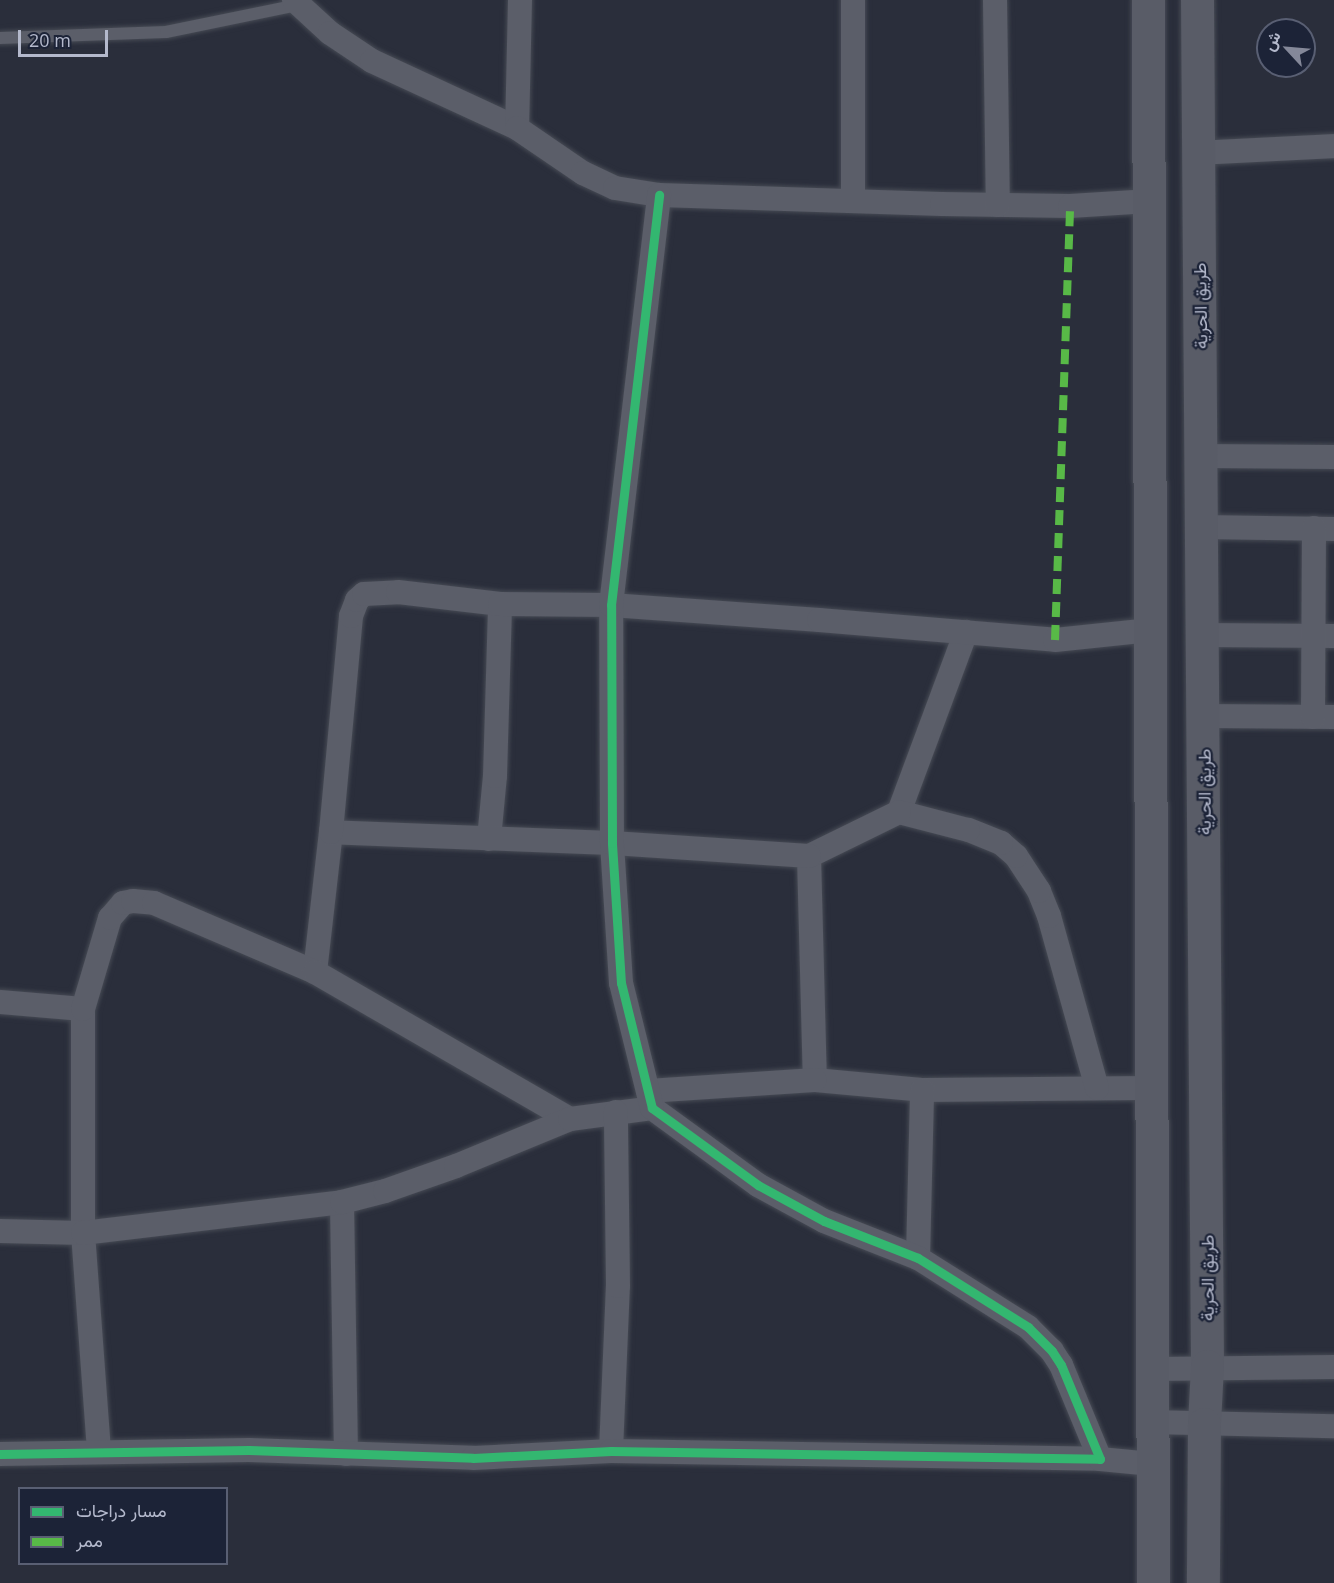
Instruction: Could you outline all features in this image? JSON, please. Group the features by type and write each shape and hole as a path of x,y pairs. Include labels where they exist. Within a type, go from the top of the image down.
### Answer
{"main road":[{"path":"1148,0 1153,1583"},
{"name":"طريق الحرية","path":"1197,0 1207,1366 1204,1424 1203,1583"}],"street":[{"path":"517,128 520,0"},
{"path":"853,0 853,201"},
{"path":"995,0 998,205"},
{"path":"296,2 330,33 372,62 517,128 584,173 615,188 659,195 998,205 1070,206 1150,201"},
{"path":"1198,153 1334,146"},
{"path":"659,195 611,605 612,843 621,983 650,1100 758,1185 824,1221 918,1258 1015,1317 1040,1338 1061,1365 1100,1459"},
{"path":"1201,456 1334,457"},
{"path":"1201,527 1324,528 1324,717 1204,716"},
{"path":"315,972 331,832 351,616 357,600 364,594 398,592 500,604 611,605 1055,640 1150,630"},
{"path":"489,839 495,776 500,604"},
{"path":"899,812 966,632"},
{"path":"1202,635 1324,635"},
{"path":"331,832 612,843 809,856 899,812 968,830 1001,843 1016,856 1030,874 1049,916 1097,1088"},
{"path":"809,856 815,1080"},
{"path":"99,1451 83,1233 83,1009 110,918 123,903 133,901 154,903 315,972 570,1119"},
{"path":"0,1002 83,1009"},
{"path":"0,1231 83,1233 342,1202 385,1191 456,1166 570,1119 616,1112 650,1100 815,1080 922,1090 1151,1088"},
{"path":"918,1258 922,1090"},
{"path":"611,1451 618,1286 616,1112"},
{"path":"342,1202 346,1454"},
{"path":"1153,1369 1207,1366 1334,1367"},
{"path":"1151,1422 1334,1426"},
{"path":"0,1454 249,1450 474,1458 611,1451 1100,1459 1152,1464"}],"lane":[{"path":"0,38 166,32 296,2"}],"marked path":[{"path":"1055,640 1070,206"}],"cycle path":[{"path":"0,1454 249,1450 473,1458 611,1451 1100,1459 1061,1365 1052,1351 1028,1327 918,1258 824,1221 758,1185 652,1108 621,983 612,843 611,605 659,195"}]}
